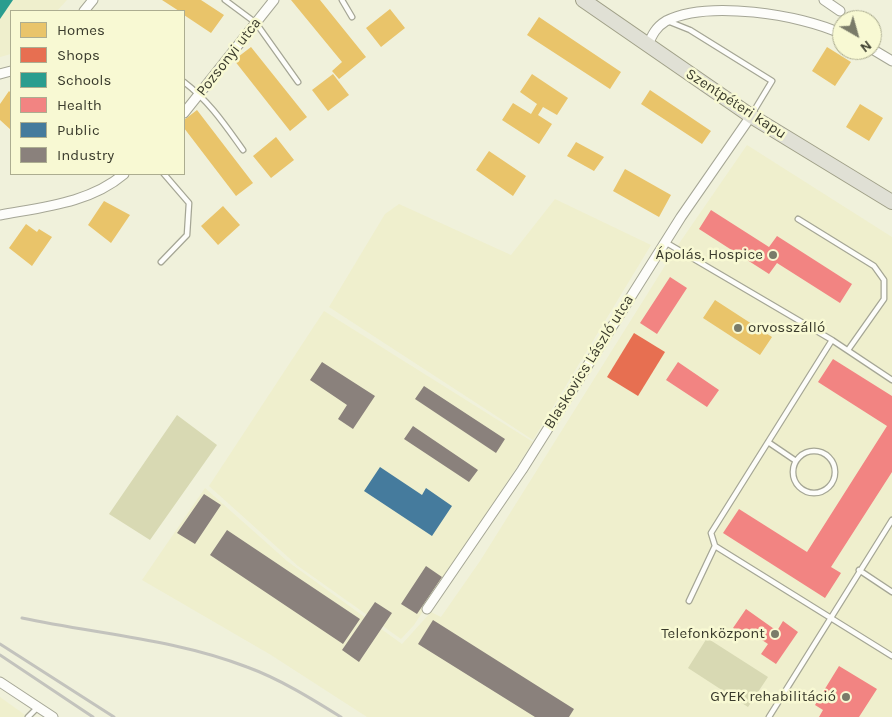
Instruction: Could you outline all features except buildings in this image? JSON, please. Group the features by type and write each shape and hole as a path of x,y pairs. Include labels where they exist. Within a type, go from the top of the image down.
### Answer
{"main road":[{"name":"Szentpéteri kapu","path":"584,0 752,116 892,202"}],"street":[{"name":"Pozsonyi utca","path":"185,112 274,0"},
{"path":"824,0 839,10"},
{"path":"648,45 655,30 666,21 695,12 728,7 803,20 832,30"},
{"name":"Blaskovics László utca","path":"427,609 522,470 665,242 752,116"},
{"path":"0,215 60,204 109,186 123,175"},
{"path":"0,682 53,717"}],"lane":[{"path":"224,0 256,23 298,82"},
{"path":"342,0 352,17"},
{"path":"666,21 679,24 690,30 772,81 752,116"},
{"path":"185,83 200,94 243,150"},
{"path":"161,262 187,235 189,203 165,175"},
{"path":"798,219 874,266 884,280 884,298 848,350"},
{"path":"665,242 832,340 892,380"},
{"path":"832,340 711,533 715,546 892,656"},
{"path":"768,442 796,461"},
{"path":"819,451 825,454 833,464 834,476 832,482 821,491 814,493 800,488 793,475 796,461 806,452 819,451"},
{"path":"769,717 859,570 892,520"},
{"path":"690,600 715,546"},
{"path":"859,570 892,592"},
{"path":"28,717 38,707"}],"shaded area":[{"path":"0,0 67,0 58,10 10,10 10,54 0,57"},
{"path":"747,145 892,237 892,717 367,717 271,655 142,580 205,488 287,561 402,644 431,612 441,617 480,561 678,245"},
{"path":"555,199 651,245 533,440 329,307 385,214 399,204 511,255"},
{"path":"324,311 533,442 414,625 401,639 298,566 209,486"},
{"path":"177,415 217,445 150,540 109,514"},
{"path":"707,638 768,677 748,707 688,668"},
{"path":"0,697 28,717 0,717"}],"railway":[{"path":"22,618 164,643 220,658 272,677 341,717"},
{"path":"0,644 114,717"},
{"path":"0,655 93,717"}],"place":[{"name":"Ápolás, Hospice","path":"773,255"},
{"name":"orvosszálló","path":"738,328"},
{"name":"Telefonközpont","path":"775,634"},
{"name":"GYEK rehabilitáció","path":"846,697"}]}
